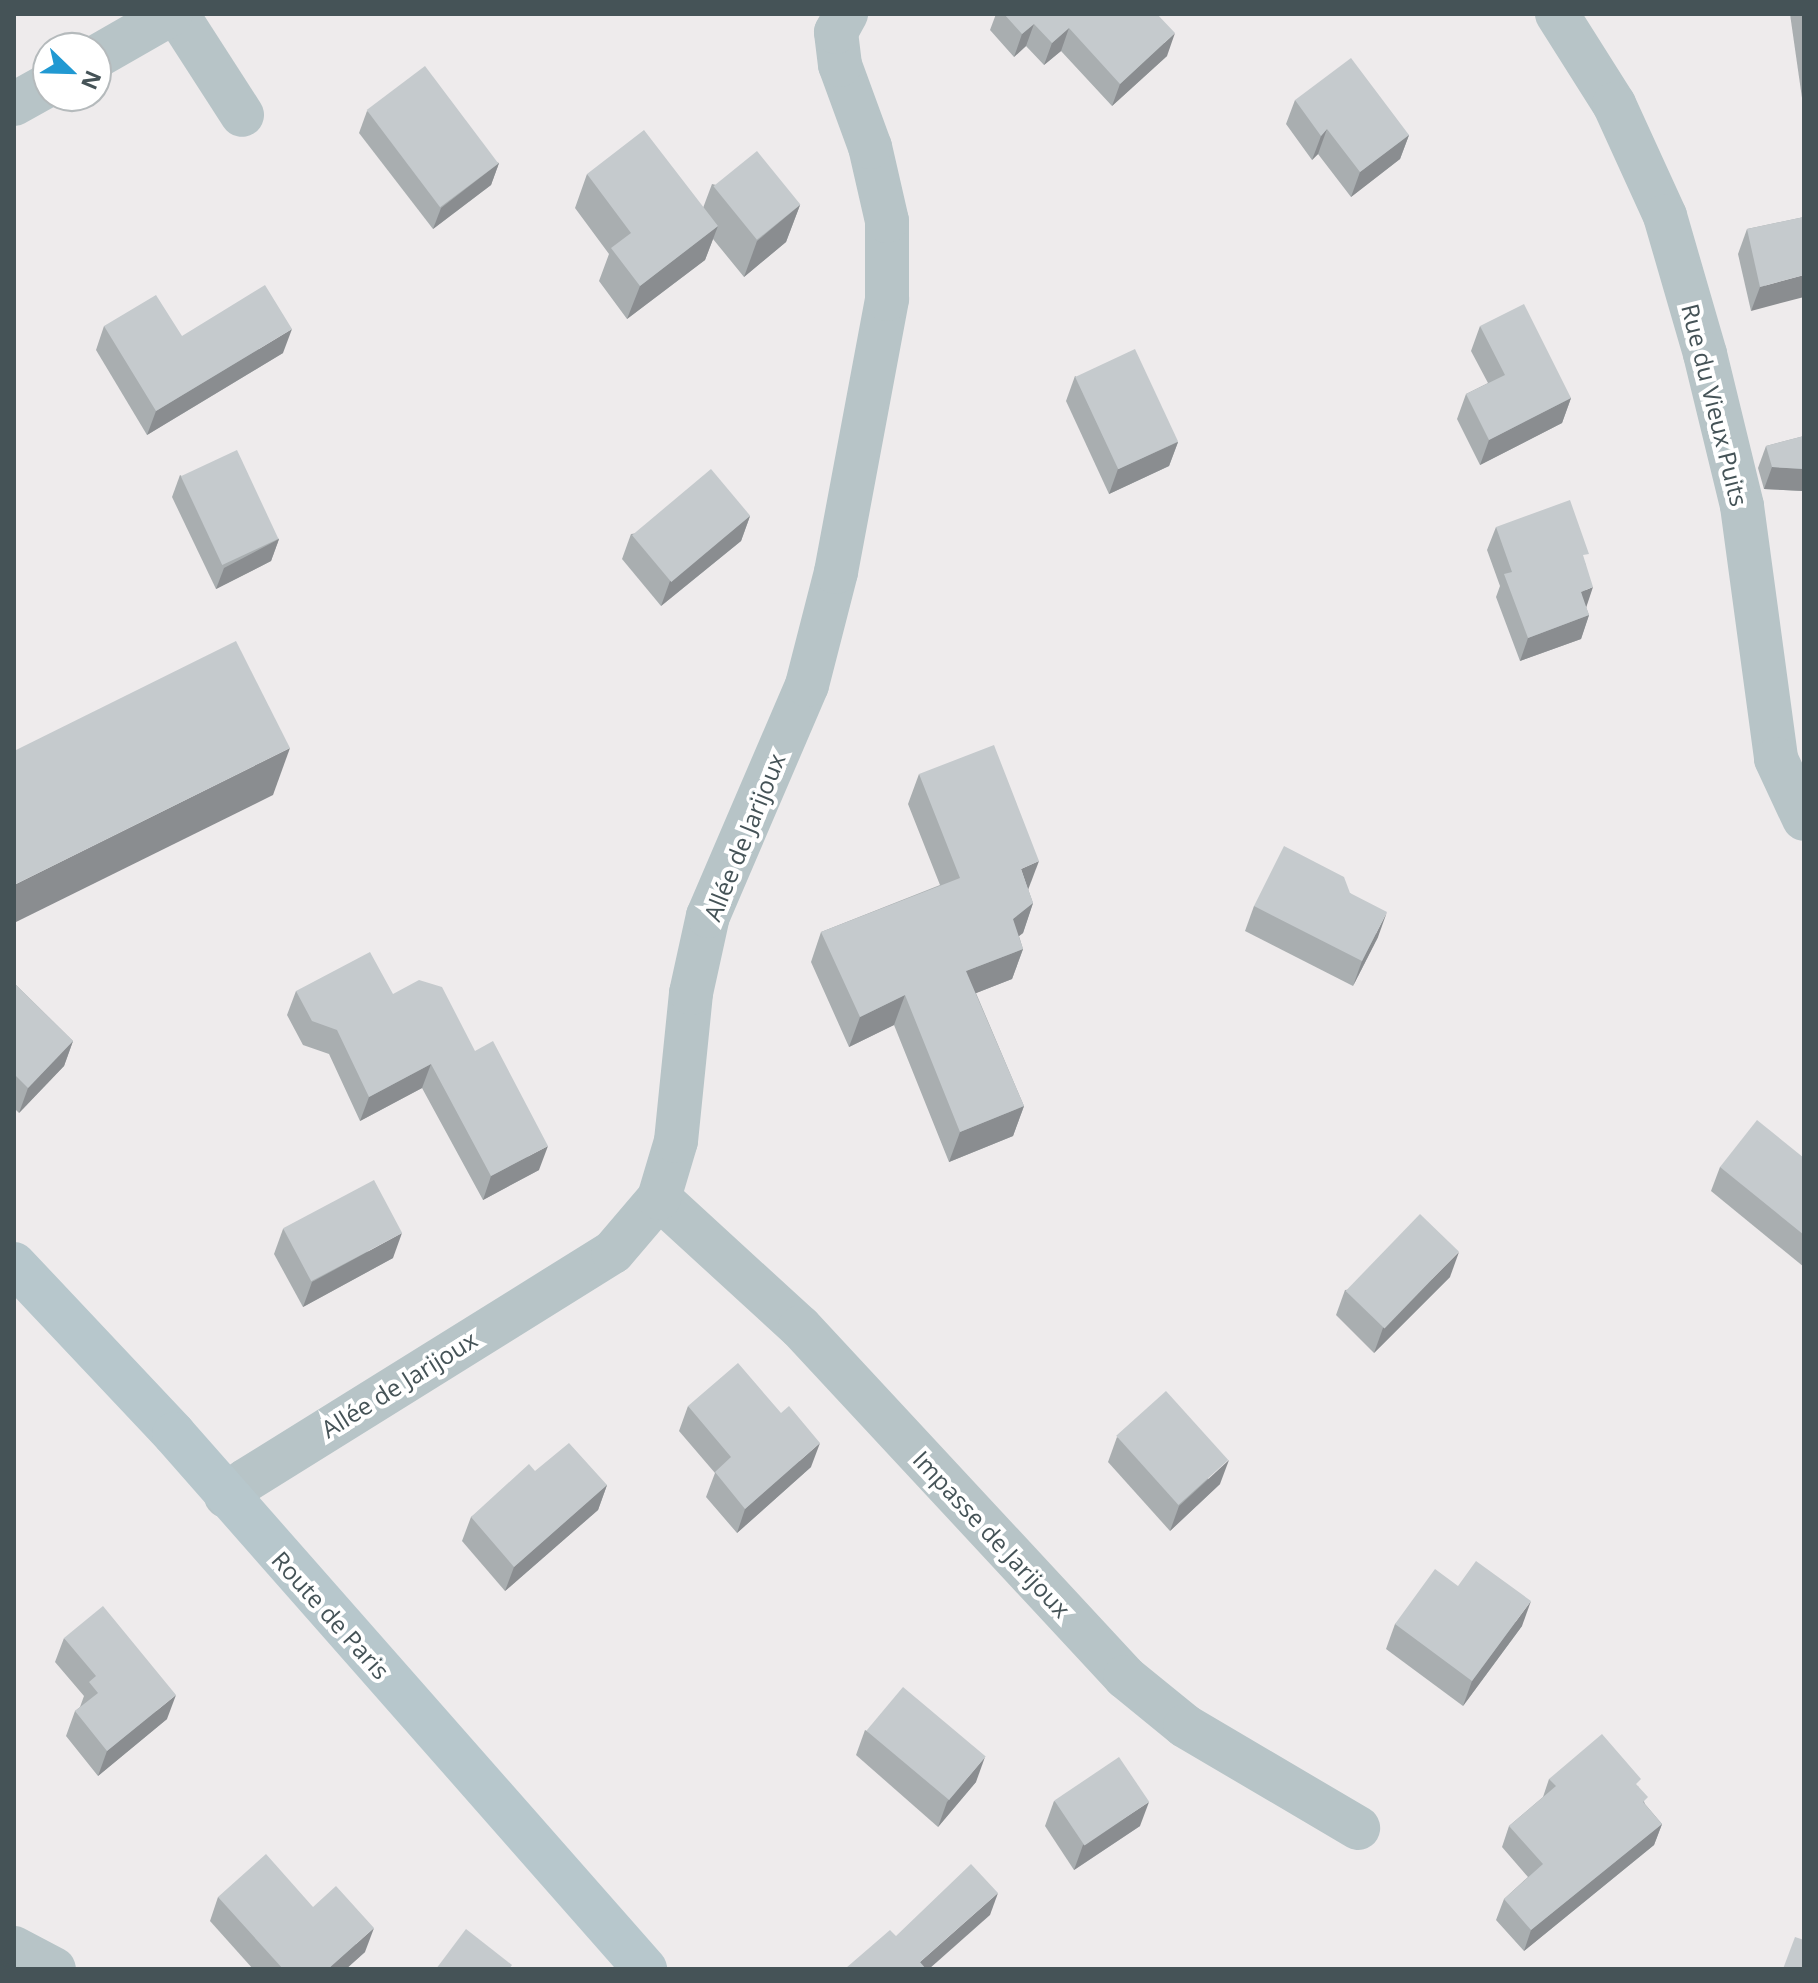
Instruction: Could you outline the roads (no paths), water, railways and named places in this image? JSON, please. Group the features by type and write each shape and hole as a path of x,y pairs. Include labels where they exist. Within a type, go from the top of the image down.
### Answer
{"main road":[{"name":"Route de Paris","path":"14,1264 174,1434 645,1969"}],"street":[{"path":"112,48 174,14 242,115"},
{"name":"Rue du Vieux Puits","path":"1557,14 1614,104 1665,216 1705,354 1742,506 1776,759 1804,819"},
{"name":"Allée de Jarijoux","path":"226,1496 245,1481 613,1252 659,1198 676,1141 691,993 708,916 807,685 836,572 887,299 887,221 870,147 840,65 832,20"},
{"path":"14,104 32,94"},
{"name":"Impasse de Jarijoux","path":"659,1198 800,1327 1125,1677 1185,1726 1358,1828"},
{"path":"14,1948 54,1969"}]}
